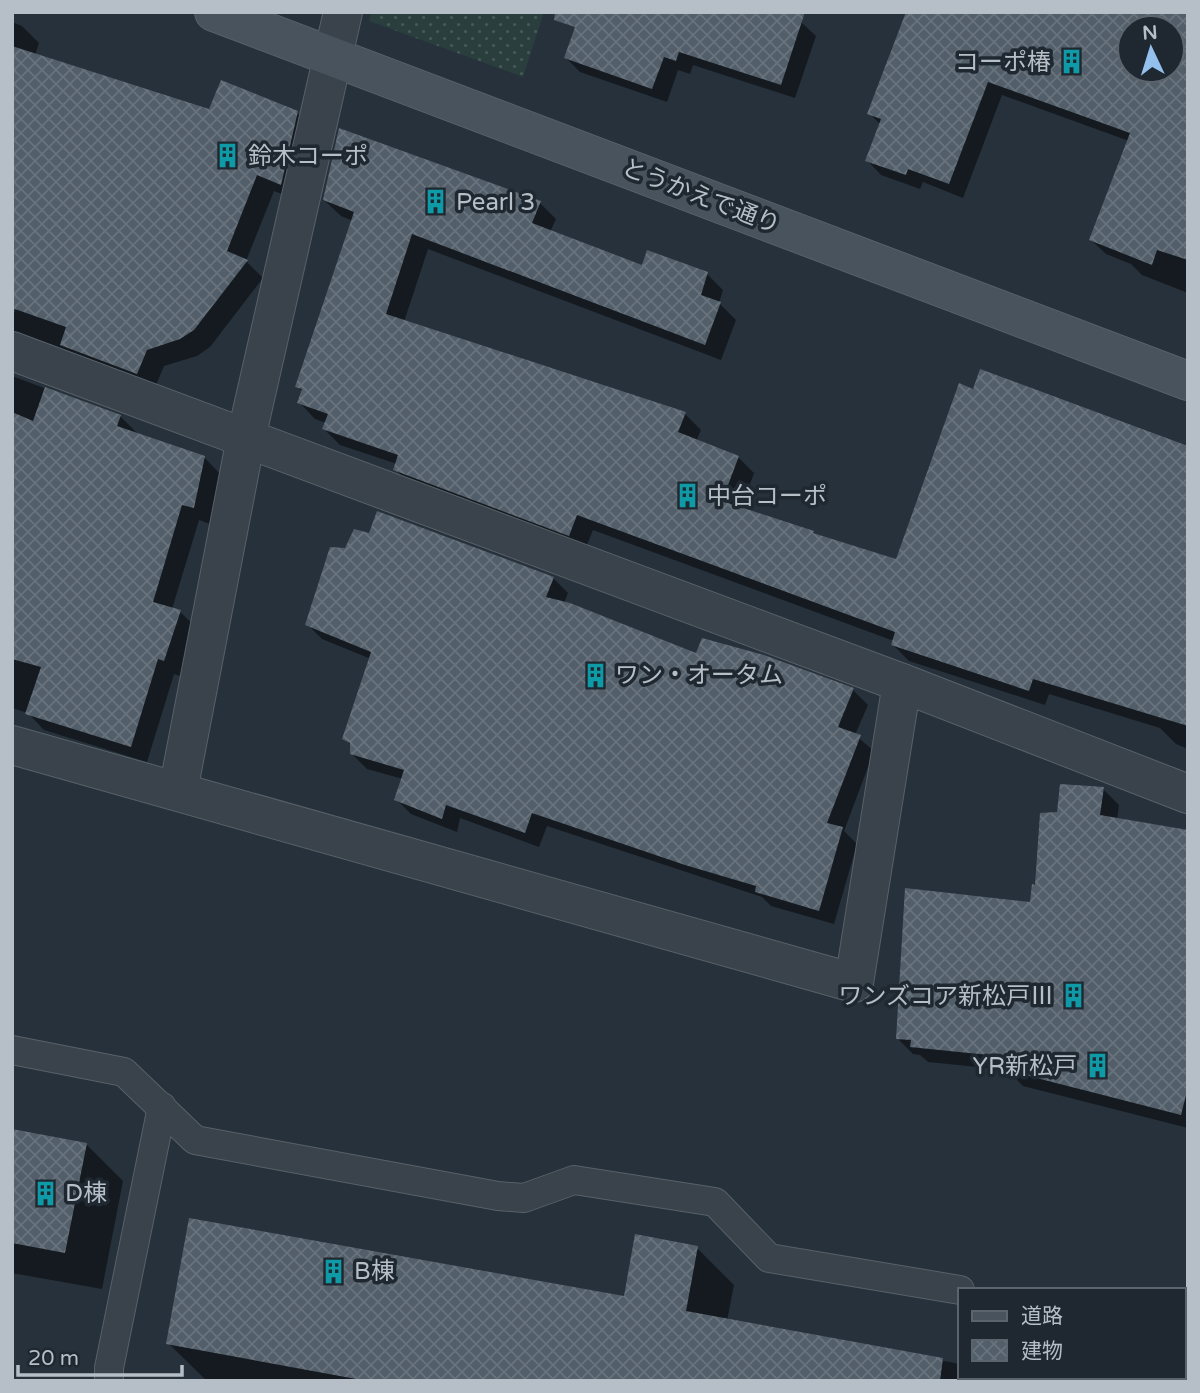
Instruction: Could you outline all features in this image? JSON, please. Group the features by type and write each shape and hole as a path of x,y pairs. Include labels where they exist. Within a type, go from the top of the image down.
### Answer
{"street":[{"name":"とうかえで通り","path":"214,12 1188,381"},
{"path":"178,791 246,438 344,12"},
{"path":"12,351 902,683 1188,794"},
{"path":"12,745 854,983 902,683"}],"lane":[{"path":"12,1050 124,1072 195,1140 498,1196 524,1198 574,1180 715,1202 769,1258 958,1290"},
{"path":"109,1381 109,1368 162,1107"}],"green space":[{"path":"371,12 544,12 523,77 369,21"}],"building":[{"path":"555,12 805,12 781,85 679,52 676,61 664,57 652,89 564,58 575,27 554,20"},
{"path":"906,12 1188,12 1188,260 1157,250 1152,265 1089,240 1130,133 988,82 949,184 908,169 906,175 865,161 881,119 867,114"},
{"path":"12,46 209,109 221,80 298,111 281,185 257,175 227,251 248,260 194,330 180,339 147,350 137,374 60,345 66,327 12,308"},
{"path":"339,128 541,201 532,223 642,265 647,250 708,272 701,295 721,302 705,345 412,234 386,314 686,412 678,432 739,456 722,501 896,559 959,383 973,389 980,369 1188,446 1188,726 1033,679 1029,691 891,645 895,632 577,515 569,536 393,470 398,455 322,429 328,414 297,403 302,389 295,387 354,212 323,200"},
{"path":"45,387 121,415 117,426 205,456 194,508 182,505 153,602 181,610 164,661 158,659 131,747 25,714 41,667 12,659 12,412 33,421"},
{"path":"377,511 554,577 546,597 570,603 696,653 702,638 764,655 854,688 838,727 861,735 827,823 843,827 819,911 755,892 756,886 532,813 525,833 446,805 442,819 394,800 404,770 350,754 350,743 342,739 371,652 305,625 330,547 345,548 354,529 369,533"},
{"path":"1060,784 1104,787 1100,815 1188,830 1188,1087 1181,1115 1005,1070 1008,1057 910,1047 911,1040 896,1039 905,888 1030,902 1032,884 1035,885 1040,813 1057,812"},
{"name":"D棟","path":"12,1129 87,1143 65,1253 12,1243"},
{"name":"B棟","path":"189,1218 624,1296 635,1234 698,1246 686,1311 943,1358 940,1381 367,1381 166,1344"}],"place":[{"name":"コーポ椿","path":"1071,62"},
{"name":"鈴木コーポ","path":"228,156"},
{"name":"Pearl 3","path":"436,202"},
{"name":"中台コーポ","path":"687,496"},
{"name":"ワン・オータム","path":"595,675"},
{"name":"ワンズコア新松戸Ⅲ","path":"1074,996"},
{"name":"YR新松戸","path":"1097,1066"},
{"name":"D棟","path":"45,1193"},
{"name":"B棟","path":"334,1271"}]}
